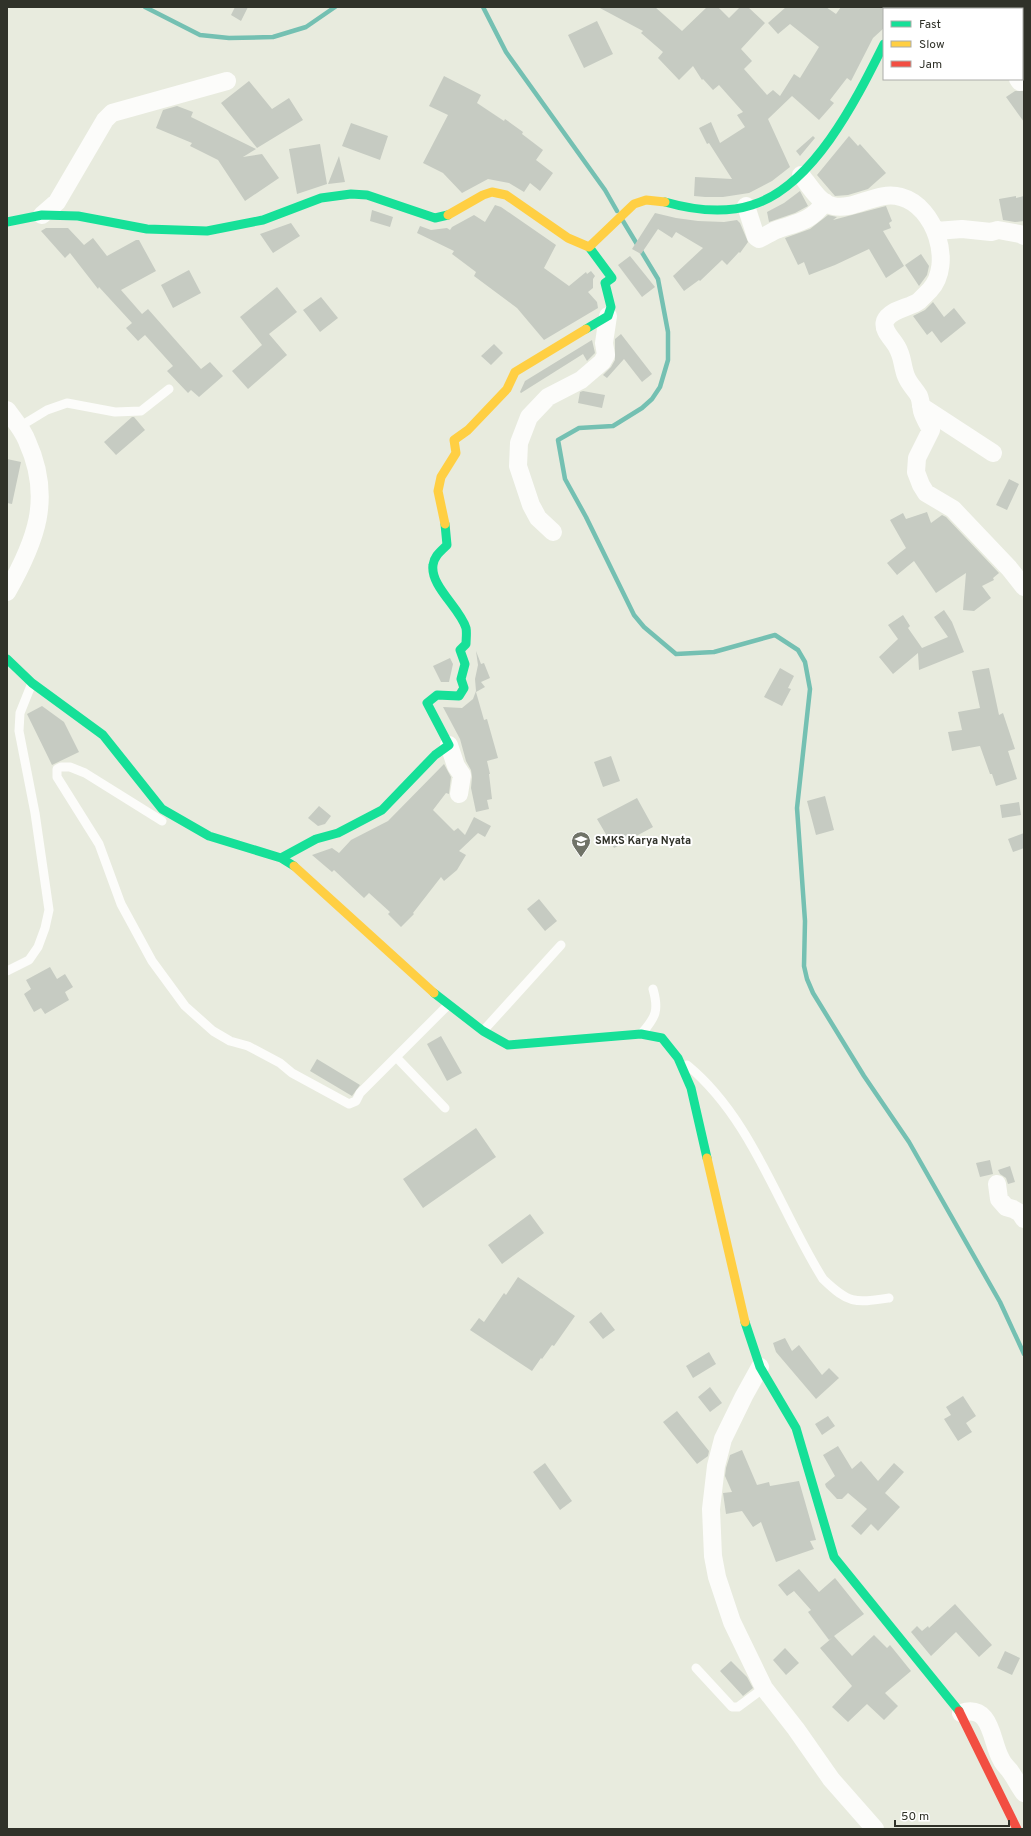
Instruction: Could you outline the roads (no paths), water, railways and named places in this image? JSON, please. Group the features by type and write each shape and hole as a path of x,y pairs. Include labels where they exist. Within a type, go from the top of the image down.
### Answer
{"street":[{"path":"589,247 599,240 633,205 651,199 683,207 710,210 735,209 746,206 781,190 801,175 839,126 883,46"},
{"path":"42,215 57,202 105,120 112,113 227,80"},
{"path":"801,175 825,202 840,207 874,197 902,197 918,206 936,231 940,253 940,267 936,282 919,301 898,310 888,317 885,325 885,330 901,355 905,375 918,394 931,432 917,458 916,472 920,485 926,493 954,509 1024,587"},
{"path":"7,222 42,215 78,216 147,229 207,231 256,222 304,204 337,195 367,195 435,218 451,214 483,195 492,192 506,195 568,238 589,247 612,278 605,283 611,307 608,316 604,343 606,356 602,362 581,380 548,397 529,417 519,443 518,466 531,505 538,518 553,532"},
{"path":"746,206 756,237 759,239 772,232 809,219 816,214 825,202"},
{"path":"936,231 962,229 991,232 998,230 1024,236"},
{"path":"460,794 462,775 456,766 449,745 427,703 429,699 443,693 459,696 464,691 462,679 466,667 466,659 460,650 466,644 466,629 457,612 440,590 433,570 434,558 438,550 448,545 445,521 438,491 442,477 456,454 454,440 468,430 507,389 515,372 608,316"},
{"path":"921,406 993,453"},
{"path":"7,410 27,440 40,489 40,507 37,525 24,562 7,592"},
{"path":"7,658 32,683 103,735 162,809 209,836 281,858 296,867 448,1005 483,1031 508,1045 641,1034 662,1038 678,1058 691,1088 745,1322 760,1367 796,1428 834,1557 961,1713 1017,1829"},
{"path":"281,858 316,839 338,833 382,810 435,755 449,745"},
{"path":"997,1184 999,1198 1006,1207 1020,1213 1024,1219"},
{"path":"760,1367 723,1439 716,1466 711,1509 713,1556 722,1595 732,1622 764,1688 796,1729 831,1779 875,1829"},
{"path":"961,1713 970,1711 977,1712 984,1718 993,1733 1001,1760 1024,1793"}],"lane":[{"path":"19,427 47,410 67,403 115,412 141,411 169,388"},
{"path":"7,971 29,960 38,947 45,928 48,910 35,812 19,731 20,713 32,683"},
{"path":"209,836 199,837 175,828 85,773 70,767 61,767 57,769 57,776 99,844 121,904 152,961 173,991 200,1021 230,1041 248,1046 326,1092 350,1104 356,1102 360,1093 448,1005"},
{"path":"483,1031 561,945"},
{"path":"641,1034 651,1022 655,1013 656,1000 652,989"},
{"path":"396,1057 445,1108"},
{"path":"678,1058 709,1084 746,1135 823,1279 834,1290 851,1300 864,1302 889,1298"},
{"path":"696,1668 732,1707 738,1707 764,1688"}],"waterway":[{"path":"145,7 200,35 229,38 273,37 306,27 335,7"},
{"path":"483,7 506,52 605,190 617,211"},
{"path":"623,221 658,279 668,332 668,360 660,387 652,399 642,408 613,426 579,428 558,440 565,479 586,517 634,615 644,627 676,654 714,652 775,635 798,650 805,662 810,689 797,808 805,921 804,966 807,979 813,993 864,1076 909,1142 1000,1302 1024,1354"}],"place":[{"name":"SMKS Karya Nyata","path":"581,858"}]}
